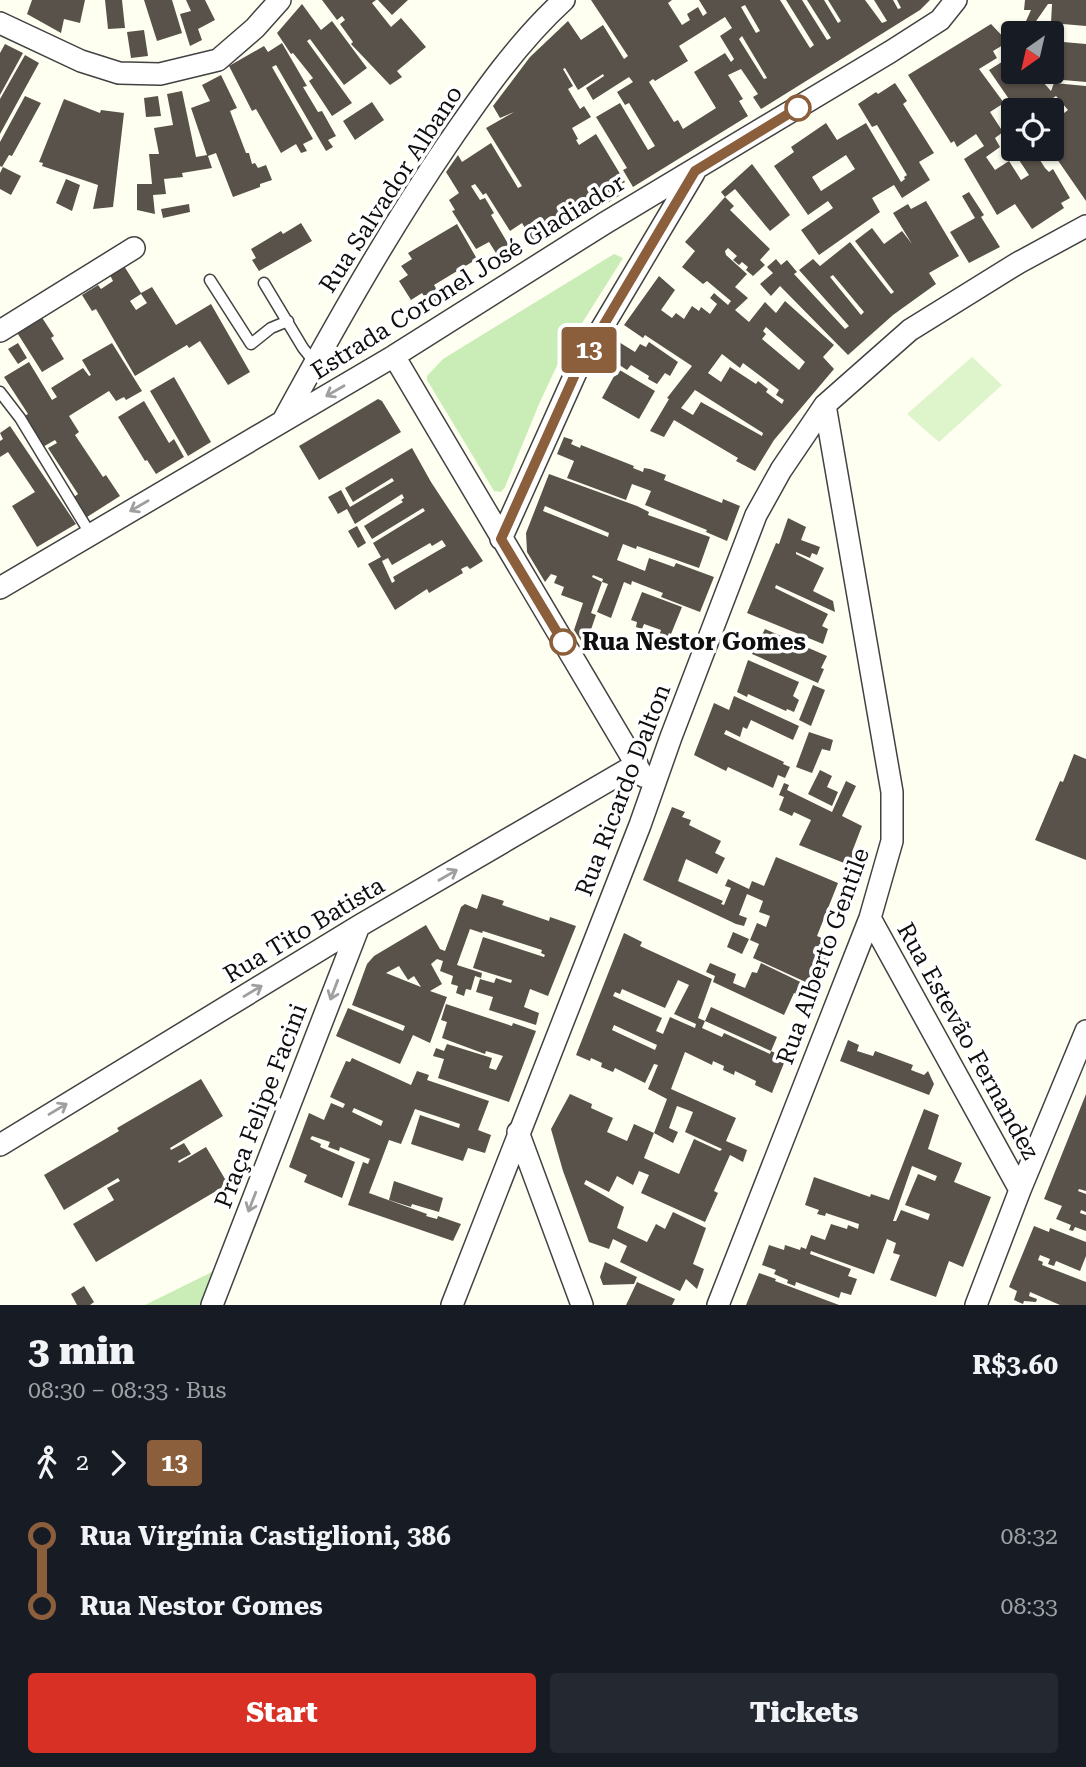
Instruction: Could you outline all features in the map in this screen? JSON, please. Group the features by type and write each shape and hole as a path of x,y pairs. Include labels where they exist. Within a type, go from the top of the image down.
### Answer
{"street":[{"path":"0,23 80,61 119,73 160,74 218,60 255,28 280,0"},
{"name":"Rua Salvador Albano","path":"283,421 421,183 474,105 538,23 564,0"},
{"name":"Estrada Coronel José Gladiador","path":"0,588 394,356 605,223 695,171 940,20 956,0"},
{"path":"501,539 577,370 695,171"},
{"name":"Rua Ricardo Dalton","path":"452,1305 640,825 756,515 780,470 825,405 909,330 1018,263 1086,226"},
{"path":"0,331 134,248"},
{"path":"394,356 651,791"},
{"name":"Rua Alberto Gentile","path":"719,1305 870,918 892,841 892,792 825,405"},
{"name":"Rua Tito Batista","path":"0,1145 359,926 637,764"},
{"name":"Rua Estevão Fernandez","path":"870,918 1020,1190"},
{"name":"Praça Felipe Facini","path":"212,1305 359,926"},
{"path":"976,1305 1086,1031"},
{"path":"518,1132 582,1305"}],"lane":[{"path":"210,281 251,344 271,328 288,320"},
{"path":"264,283 315,363"},
{"path":"0,392 20,418 90,535"}],"green space":[{"path":"614,254 623,258 562,355 505,487 501,492 494,491 427,376 443,359"},
{"path":"972,357 1002,385 939,442 907,414"},
{"path":"216,1270 201,1305 145,1305"}],"building":[{"path":"32,0 85,0 80,23 64,19 61,33 27,14"},
{"path":"105,0 122,0 125,28 108,29"},
{"path":"144,0 172,0 182,33 157,41"},
{"path":"186,0 205,0 215,20 198,29 202,40 190,46 180,14 191,11"},
{"path":"322,0 376,0 372,3 391,27 401,18 426,47 397,71 402,77 390,85 351,44 353,42 340,24 345,20 342,16 337,20"},
{"path":"378,0 408,0 392,15"},
{"path":"591,0 672,0 668,3 682,25 690,20 687,14 698,7 703,16 707,13 699,0 780,0 810,48 814,45 786,0 802,0 827,40 831,38 807,0 824,0 838,23 841,21 828,0 865,0 882,23 887,21 874,0 893,0 898,9 901,8 897,0 930,0 920,10 761,109 753,97 758,94 741,69 728,75 743,99 739,101 748,116 633,187 623,170 627,168 596,117 620,103 648,150 655,146 629,103 625,105 617,92 633,82 629,77 593,100 586,88 604,76 603,74 578,90 565,68 563,69 573,86 568,89 580,109 584,106 591,117 572,128 578,139 576,140 579,145 596,134 625,182 618,186 622,194 536,246 522,223 510,231 486,193 483,195 475,184 471,186 480,200 485,198 494,213 491,215 516,257 503,264 489,242 476,249 452,211 455,210 449,200 459,193 446,172 458,155 462,162 491,143 518,188 522,186 486,128 514,112 500,118 493,106 530,57 568,21 581,40 603,25 624,59 628,56","holes":["745,5 760,31 756,33 741,7","725,17 732,28 720,36 734,59 731,62 725,53 694,72 716,108 683,129 678,120 674,122 649,82 688,61 679,46","742,36 767,78 764,79 739,39"]},
{"path":"1025,0 1086,0 1086,26 1051,21 1052,4 1048,4 1036,21 1026,21 1031,10 1024,10"},
{"path":"302,4 321,30 332,21 367,68 344,85 310,39 307,41 352,103 332,116 309,81 313,78 293,53 291,54 277,33"},
{"path":"991,24 1001,35 1001,46 993,51 997,58 979,69 1001,99 1001,105 990,112 1001,134 995,138 1000,147 986,157 995,170 1009,161 1021,180 1029,175 1020,161 1041,161 1049,172 1053,169 1070,198 1061,203 1064,208 1032,229 1015,204 997,215 964,159 984,146 976,134 957,147 954,141 951,143 908,75"},
{"path":"144,30 148,56 131,58 127,32"},
{"path":"1064,42 1086,44 1086,82 1064,80"},
{"path":"282,43 307,86 303,87 318,112 322,111 336,136 328,140 333,147 326,151 276,65 272,67 313,139 303,144 307,151 301,153 296,144 281,153 256,109 252,111 229,66 264,46 268,52"},
{"path":"5,44 23,53 0,95 0,53"},
{"path":"25,55 39,63 0,134 0,99"},
{"path":"1001,62 1001,84 1045,84 1051,91 1054,84 1086,86 1086,201 1058,161 1064,161 1064,113 1068,110 1064,105 1064,98 1008,98 989,70"},
{"path":"221,75 237,108 230,111 246,153 249,153 252,164 255,163 258,168 266,165 272,180 233,197 216,153 208,156 212,168 182,173 183,177 164,179 166,194 153,195 155,214 137,210 137,184 152,184 149,154 159,154 154,128 173,125 167,94 182,91 196,157 207,155 191,108 210,101 202,85"},
{"path":"895,83 907,101 903,104 934,153 919,162 930,180 902,198 894,185 872,198 880,212 819,255 801,230 833,208 828,201 808,215 774,166 794,152 791,147 826,123 837,140 866,123 901,182 907,175 877,125 872,127 858,104 876,92 878,94","holes":["846,155 855,169 821,191 812,177"]},
{"path":"25,96 41,103 12,156 9,155 2,167 0,142"},
{"path":"158,96 161,116 146,117 144,98"},
{"path":"64,99 100,113 101,110 124,113 113,207 93,209 98,185 42,166 43,163 39,162"},
{"path":"372,102 384,120 355,140 343,121"},
{"path":"752,164 790,215 770,231 735,189 725,197 721,192"},
{"path":"3,167 21,176 11,195 0,189 0,173"},
{"path":"66,179 80,185 72,211 56,203"},
{"path":"969,192 1000,247 969,263 950,232 975,218 962,196"},
{"path":"725,197 734,206 730,210 770,249 760,260 765,265 753,276 742,262 739,265 733,260 737,256 728,248 725,251 726,255 747,274 735,287 748,298 735,310 749,322 765,302 776,313 785,301 834,345 823,357 834,369 774,440 755,471 674,420 664,437 650,431 669,399 667,398 692,366 645,335 643,338 624,325 659,276 675,290 661,310 672,318 676,313 684,319 692,306 699,311 701,307 710,314 717,304 710,298 714,293 728,305 731,301 707,281 703,284 682,267 695,251 685,242","holes":["766,327 805,362 799,370 762,339 766,334 763,331","722,354 740,368 743,363 779,390 776,395 784,400 782,404 766,392 768,389 758,381 756,384 730,367 721,382 708,373","695,390 763,433 762,436 701,402 693,415 681,408"]},
{"path":"926,201 959,256 929,273 936,284 893,315 848,355 780,286 771,296 760,284 773,273 767,267 776,259 781,265 787,260 797,272 794,274 845,329 849,326 799,270 813,259 820,266 850,242 891,294 894,292 855,241 872,228 884,244 902,231 912,244 893,213 908,204 911,209","holes":["833,275 864,312 861,315 830,277"]},
{"path":"189,204 190,212 163,218 161,209"},
{"path":"301,223 312,241 259,271 252,260 256,258 251,249 281,231 283,234"},
{"path":"457,224 477,259 434,285 443,300 431,307 422,293 411,300 399,281 408,275 401,266 412,259 408,253"},
{"path":"124,266 141,293 152,287 176,325 211,304 250,372 228,385 200,341 189,348 187,345 135,376 96,309 92,311 82,295 98,285 101,289 113,281 110,275","holes":["141,294 147,303 136,310 130,301"]},
{"path":"41,316 64,359 42,372 16,331"},
{"path":"614,339 635,352 640,344 646,347 649,342 678,362 670,376 665,373 657,384 631,365 627,370 604,355"},
{"path":"18,343 27,358 18,364 8,349"},
{"path":"112,343 142,391 126,400 124,397 116,401 109,391 69,416 79,432 75,435 103,477 106,475 120,496 87,517 74,497 78,494 48,448 57,443 55,440 41,448 22,417 28,414 4,377 29,362 52,400 57,397 51,388 83,368 91,375 82,360"},
{"path":"618,369 655,391 639,419 602,398"},
{"path":"174,377 211,442 188,456 150,391"},
{"path":"378,399 382,401 401,432 319,480 299,446"},
{"path":"144,401 169,443 174,439 184,457 156,474 118,417"},
{"path":"10,426 76,524 37,547 12,506 35,492 8,452 0,457 0,441 3,439 0,433"},
{"path":"564,437 573,440 571,444 580,448 581,445 643,472 644,468 650,469 666,475 664,480 722,503 723,499 740,506 727,541 645,505 651,491 632,484 626,500 567,478 574,461 557,454"},
{"path":"412,448 483,561 470,569 467,566 461,569 463,573 429,593 427,589 395,610 368,564 381,557 373,543 425,511 423,508 372,539 364,526 403,502 402,494 355,524 347,509 338,514 328,497 341,490 350,507 394,481 392,478 353,502 345,488","holes":["442,540 446,546 393,577 395,581 392,583 382,561 388,558 392,565 430,543 432,546"]},
{"path":"549,474 637,506 649,512 648,515 710,537 699,568 637,546 636,549 623,544 617,560 645,571 649,558 674,567 676,563 714,577 700,612 661,597 663,593 632,581 631,585 624,582 611,618 597,612 608,584 602,582 591,613 596,615 585,647 574,630 583,603 561,595 564,587 554,583 557,576 551,574 545,582 527,552 526,533","holes":["545,506 609,533 608,537 543,511"]},
{"path":"788,518 806,527 801,540 820,547 817,555 812,553 810,558 796,554 824,568 813,591 833,601 835,612 776,585 775,588 828,614 822,626 828,629 823,644 747,613"},
{"path":"357,526 366,543 358,548 348,531"},
{"path":"642,592 682,607 667,638 659,636 661,630 644,624 642,629 636,627 637,622 631,620"},
{"path":"765,629 827,656 818,683 752,654"},
{"path":"748,660 799,682 793,696 799,700 794,712 737,692"},
{"path":"813,685 825,690 811,726 799,720"},
{"path":"734,696 799,726 793,740 751,720 747,729 743,727 740,737 726,730 724,734 790,767 785,778 778,775 773,788 728,767 726,771 694,755 714,703 729,710"},
{"path":"809,732 833,740 830,751 822,749 812,773 796,767"},
{"path":"1074,754 1086,759 1086,860 1035,840"},
{"path":"820,770 832,776 827,787 838,792 832,806 808,794"},
{"path":"846,781 856,786 842,816 862,826 852,852 864,859 859,869 799,845 811,820 794,812 792,816 779,810 784,797 779,795 784,783 789,785 787,790 832,812"},
{"path":"672,807 685,812 682,817 691,820 689,825 721,841 715,853 725,858 717,874 686,859 678,881 723,901 721,904 724,905 731,888 725,886 728,879 749,889 752,881 764,886 776,857 838,883 817,936 833,943 809,1000 794,993 784,1015 713,982 715,976 706,972 710,963 736,974 733,983 745,988 752,972 757,973 761,963 811,987 812,985 753,958 759,944 750,940 757,923 766,927 770,916 759,912 763,901 747,894 739,915 747,918 744,926 643,880"},
{"path":"482,894 504,901 502,905 549,921 550,917 576,926 548,996 530,989 524,1007 539,1013 536,1025 489,1010 493,997 476,992 480,979 494,983 496,978 511,983 512,980 473,968 483,937 544,957 542,950 470,929 457,965 482,973 481,978 475,976 471,990 466,989 464,996 456,993 458,986 451,984 453,976 440,971 443,961 437,959 431,964 442,984 430,991 447,997 430,1043 413,1035 400,1064 336,1036 348,1008 403,1031 405,1026 352,1005 367,964 374,956 426,925 440,949 445,951 461,907 465,904 477,909","holes":["399,966 408,980 414,976 421,987 386,973"]},
{"path":"733,932 749,939 742,954 727,947"},
{"path":"624,933 642,942 640,946 712,979 698,1018 705,1021 702,1028 722,1037 724,1033 770,1054 771,1051 786,1058 772,1093 755,1085 756,1081 735,1071 734,1075 723,1070 724,1066 713,1061 712,1065 685,1052 671,1089 736,1118 726,1141 747,1150 743,1162 730,1155 714,1191 718,1193 705,1222 641,1193 649,1175 639,1171 633,1185 617,1176 609,1192 586,1180 584,1184 624,1207 617,1228 647,1242 656,1224 665,1229 673,1212 706,1228 693,1264 704,1269 697,1289 686,1279 680,1291 620,1262 627,1246 613,1239 609,1249 589,1242 551,1129 570,1094 613,1118 607,1132 627,1141 634,1124 654,1133 667,1099 648,1089 658,1065 654,1064 645,1083 615,1068 613,1072 601,1067 602,1063 591,1058 590,1061 576,1055","holes":["678,980 689,985 674,1014 696,1024 695,1028 670,1017 663,1034 656,1031 662,1018 613,996 615,992 620,994 622,989 665,1008","614,1025 657,1045 655,1050 612,1030","677,1106 693,1112 685,1132 722,1149 720,1151 694,1139 679,1174 644,1158 654,1133 673,1143 678,1132 669,1128"]},
{"path":"446,1004 512,1026 513,1023 536,1031 509,1102 438,1078 444,1059 433,1056 436,1048 444,1051 447,1044 492,1058 489,1068 496,1070 503,1056 486,1051 485,1054 442,1038 447,1022 441,1020"},
{"path":"711,1007 777,1037 771,1051 705,1021"},
{"path":"848,1040 859,1045 857,1051 873,1056 875,1051 913,1065 911,1070 924,1075 928,1071 934,1084 929,1095 840,1061"},
{"path":"352,1058 411,1085 417,1071 429,1075 427,1080 489,1101 478,1130 491,1135 485,1153 468,1148 463,1161 411,1144 420,1115 459,1128 460,1124 415,1109 401,1144 389,1140 369,1193 427,1214 426,1216 437,1219 438,1216 461,1224 453,1241 348,1205 363,1162 368,1164 370,1159 340,1147 339,1151 328,1147 330,1142 312,1136 310,1139 321,1144 320,1147 355,1162 342,1198 304,1182 307,1175 289,1167 309,1113 324,1120 331,1103 343,1108 345,1104 330,1097 346,1061 350,1062","holes":["354,1108 383,1121 381,1126 352,1112"]},
{"path":"201,1079 223,1116 170,1148 171,1150 184,1143 191,1154 178,1161 179,1163 206,1147 228,1184 96,1262 73,1224 114,1200 107,1188 120,1181 118,1178 64,1210 44,1175"},
{"path":"1086,1094 1086,1191 1078,1191 1086,1194 1086,1212 1081,1210 1080,1213 1086,1215 1086,1231 1075,1227 1073,1231 1069,1230 1071,1225 1056,1219 1062,1206 1044,1199"},
{"path":"924,1109 939,1115 928,1149 962,1163 954,1182 991,1197 963,1267 949,1261 936,1297 890,1280 900,1255 893,1253 896,1243 887,1239 874,1274 811,1251 810,1254 851,1269 848,1276 857,1279 851,1295 841,1292 839,1298 796,1282 795,1286 787,1283 788,1280 774,1274 776,1270 762,1265 769,1245 784,1250 785,1245 800,1250 801,1247 806,1249 811,1235 825,1240 831,1224 847,1229 848,1225 858,1229 859,1224 826,1213 825,1216 817,1214 819,1210 805,1205 814,1177 870,1197 871,1194 889,1200","holes":["912,1166 937,1176 935,1181 918,1174 905,1205 930,1214 928,1220 901,1210 896,1221 893,1221"]},
{"path":"394,1181 443,1198 439,1212 389,1200"},
{"path":"1034,1226 1049,1232 1050,1228 1086,1242 1086,1256 1080,1271 1056,1261 1054,1266 1048,1264 1050,1259 1040,1255 1038,1260 1043,1262 1042,1265 1086,1282 1086,1305 1060,1305 1030,1292 1029,1296 1037,1299 1036,1302 1024,1301 1023,1304 1014,1300 1017,1291 1009,1287"},
{"path":"605,1262 637,1277 634,1284 603,1285 600,1277"},
{"path":"759,1273 776,1279 775,1281 839,1305 746,1305"},
{"path":"637,1282 675,1299 672,1305 626,1305"},
{"path":"84,1286 94,1302 90,1305 77,1305 71,1294"}],"bus line":[{"name":"13","path":"563,642 501,539 577,370 695,171 798,108"}],"place":[{"name":"Rua Nestor Gomes","path":"563,642"}]}
